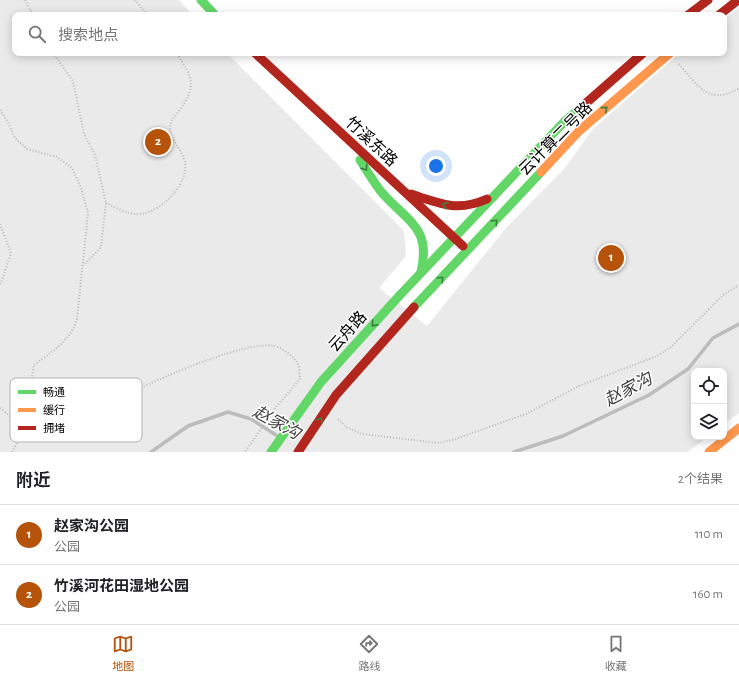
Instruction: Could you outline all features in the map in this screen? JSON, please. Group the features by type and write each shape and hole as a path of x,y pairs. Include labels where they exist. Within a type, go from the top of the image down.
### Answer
{"main road":[{"path":"201,0 212,12"},
{"path":"692,12 708,0"},
{"path":"723,12 738,0"},
{"name":"竹溪东路","path":"258,56 468,251"},
{"name":"云计算二号路","path":"454,237 564,122 640,56"},
{"name":"云计算二号路","path":"468,251 579,131 672,56"},
{"path":"344,135 383,194 421,233 425,245 426,257 421,272"},
{"path":"406,193 450,207 463,208 476,204 495,194"},
{"name":"云舟路","path":"271,452 321,382 454,237"},
{"path":"298,452 336,395 414,307 468,251"},
{"path":"709,452 739,428"}],"path":[{"path":"25,0 31,12"},
{"path":"135,0 145,12"},
{"path":"56,56 74,81 84,134 95,155 106,203 101,247 83,266"},
{"path":"106,203 135,214 146,213 160,207 166,202 186,173 186,163 181,150 173,139 169,129 171,120 188,99 193,86 190,72 178,56"},
{"path":"672,56 704,93 716,96 728,94 739,88"},
{"path":"0,110 8,122 15,138 26,149 57,157 72,168 81,188 88,213 83,266 74,330 63,342 34,365 32,378"},
{"path":"0,224 11,253 0,286"},
{"path":"335,416 346,427 362,434 439,443 455,439 526,414 579,386 657,356 671,347 723,295 739,285"},
{"path":"142,387 226,354 253,346 275,346 287,353 298,365 300,379 305,384"},
{"path":"245,452 267,420 300,379"},
{"path":"0,408 10,416"},
{"path":"12,452 17,442"}],"shaded area":[{"path":"0,0 179,0 189,12 12,12 12,56 230,56 404,231 406,256 379,288 427,326 506,228 564,169 593,129 677,56 727,56 727,17 739,7 739,413 727,422 727,368 691,368 691,440 703,440 688,452 0,452"}],"waterway":[{"name":"赵家沟","path":"514,452 563,436 649,395 688,369 713,338 739,324"},
{"name":"赵家沟","path":"151,452 188,426 228,412 251,419 276,435"}],"traffic: fast":[{"path":"201,0 212,12"},
{"path":"400,295 564,122 585,104"},
{"path":"360,160 381,191 393,205 410,220 421,236 423,246 421,272"},
{"path":"414,307 541,172"},
{"path":"271,452 321,382 400,295"}],"traffic: slow":[{"path":"541,172 579,131 666,56"},
{"path":"709,452 739,428"}],"traffic: jam":[{"path":"692,12 708,0"},
{"path":"723,12 738,0"},
{"path":"258,56 463,246"},
{"path":"585,104 640,56"},
{"path":"411,194 431,201 458,206 477,203 487,199"},
{"path":"298,452 336,395 414,307"}],"place":[{"name":"竹溪河花田湿地公园","path":"158,142"},
{"name":"赵家沟公园","path":"611,258"}]}
